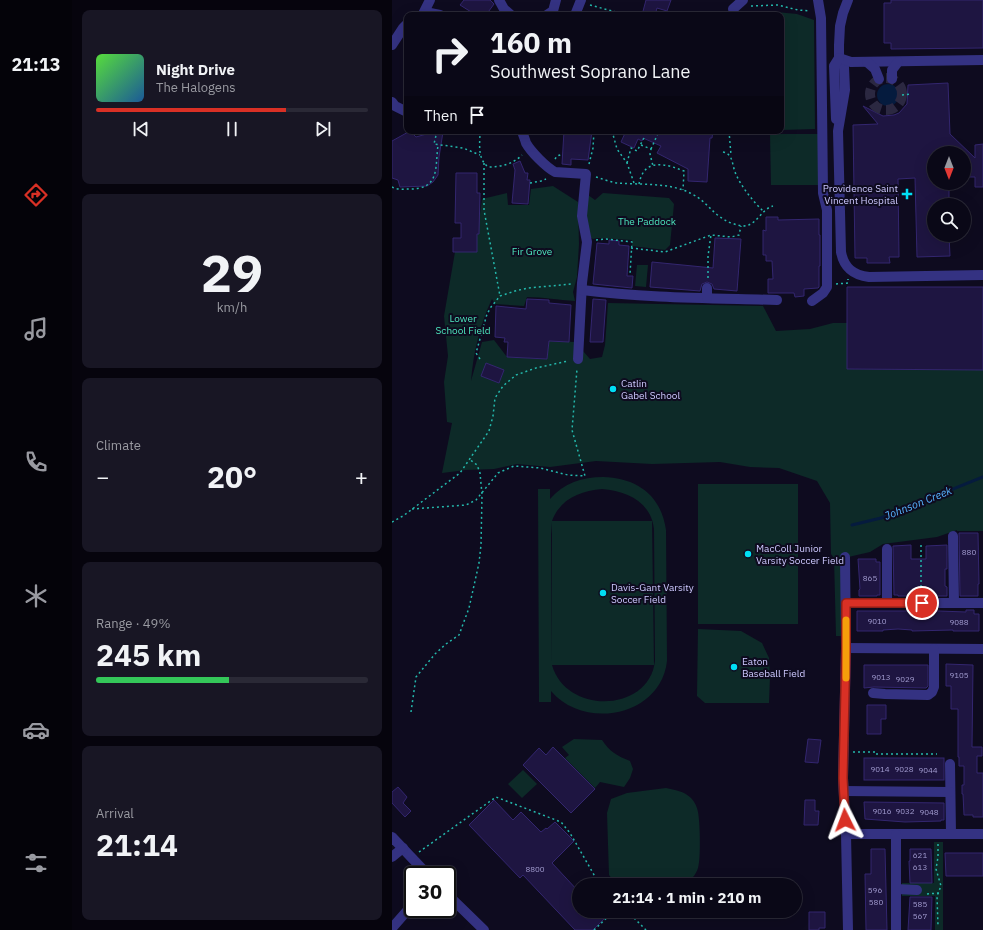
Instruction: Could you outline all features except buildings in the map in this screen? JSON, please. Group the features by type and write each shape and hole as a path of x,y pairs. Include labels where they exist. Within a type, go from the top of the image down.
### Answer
{"street":[{"path":"424,12 430,0"},
{"path":"499,0 504,10 507,12"},
{"path":"553,12 556,0"},
{"path":"812,301 823,293 827,287 827,210 823,193 821,18 818,0"},
{"path":"576,12 581,1"},
{"path":"848,3 840,26 839,58 834,66 838,131 842,260 854,273 869,277 983,275"},
{"path":"392,45 404,28"},
{"path":"839,58 852,62 983,60"},
{"path":"867,62 875,70 879,79"},
{"path":"892,79 892,70 898,62"},
{"path":"392,102 395,106 404,110"},
{"path":"523,134 527,144 545,165 555,172 586,174 582,216 587,242 582,287 578,359"},
{"path":"706,298 708,284"},
{"path":"582,287 602,292 706,298 777,300"},
{"path":"953,536 954,603"},
{"path":"887,549 888,603"},
{"path":"845,557 846,648 844,791 848,930"},
{"path":"846,603 983,603"},
{"path":"846,648 983,649"},
{"path":"873,692 885,694 930,694 934,687 934,649"},
{"path":"950,764 951,834"},
{"path":"844,791 950,792"},
{"path":"846,834 983,834"},
{"path":"896,834 896,929"},
{"path":"392,837 420,866"},
{"path":"392,857 403,848"},
{"path":"896,889 916,890"},
{"path":"456,903 484,930"},
{"path":"392,928 404,914"}],"path":[{"path":"581,1 615,12"},
{"path":"739,4 747,7 778,5 798,10 820,11"},
{"path":"902,95 911,94"},
{"path":"436,134 434,144 463,148 480,155"},
{"path":"480,134 480,155 484,163 484,210 500,296"},
{"path":"594,134 593,148 586,174 615,183 634,183 683,190 696,196 719,217 742,226 755,222 769,207 773,206"},
{"path":"613,134 617,149 627,163 634,183"},
{"path":"653,166 650,154 658,134"},
{"path":"729,134 731,157 738,179 764,212"},
{"path":"627,163 631,148 637,151 644,138"},
{"path":"484,163 488,166 497,166 517,160 525,151 527,144"},
{"path":"392,187 395,189 417,189 430,184 434,177 438,145"},
{"path":"641,145 651,149"},
{"path":"723,152 731,157"},
{"path":"639,184 641,176 647,168 663,164 684,171 683,190"},
{"path":"530,183 541,182 550,176 552,170"},
{"path":"631,248 665,252 711,235 731,237 739,235 742,226"},
{"path":"708,284 708,256 711,235"},
{"path":"594,240 606,239 632,242 630,274"},
{"path":"835,285 848,284 847,276 842,269 846,265"},
{"path":"480,359 476,353 487,314 500,296 528,288 582,287"},
{"path":"392,522 460,473 489,432 495,398 504,386 516,375 536,368 578,359 572,430 585,476 568,475 540,468 514,466 498,473 476,500 466,505 412,509"},
{"path":"411,712 416,677 435,654 459,634 464,625 469,608 479,563 481,545 482,492 480,473 477,465 469,459"},
{"path":"921,545 922,603"},
{"path":"844,752 875,752 875,754 937,754"},
{"path":"412,857 496,796 560,822 570,833 595,878"},
{"path":"938,834 939,852 936,869 941,886 937,896 938,926"},
{"path":"594,930 607,918"},
{"path":"634,918 646,930"}],"green space":[{"path":"784,13 797,14 814,20 815,129 784,130"},
{"path":"770,134 818,134 819,185 771,185"},
{"path":"553,186 578,202 579,244 577,277 573,292 575,301 527,297 524,306 495,304 492,299 478,339 473,360 471,381 482,342 494,340 507,357 547,359 549,341 575,342 590,359 602,357 605,345 608,303 763,306 776,331 810,329 833,323 847,323 847,369 983,370 983,531 957,530 937,537 883,544 870,552 844,558 844,636 836,636 834,558 831,554 830,503 817,481 779,468 750,467 720,462 652,464 596,461 550,467 517,464 494,469 442,473 452,423 447,422 444,382 448,356 444,316 455,252 476,252 473,246 477,237 482,199 507,193 508,205 529,205 531,189"},
{"name":"The Paddock","path":"603,193 669,198 674,204 670,245 665,250 632,246 632,240 593,239 590,237 586,223 588,195 595,200"},
{"path":"637,265 648,265 646,287 635,286"},
{"name":"Davis-Gant Varsity Soccer Field","path":"595,477 615,478 637,485 653,498 659,507 666,530 667,661 662,680 651,695 637,705 620,712 601,714 583,711 566,703 551,691 551,702 539,702 538,489 550,489 550,499 555,493 567,485","holes":["602,489 629,495 643,505 648,512 652,520 654,529 654,664 652,521 552,521 560,507 572,498 579,494","552,522 552,665 551,535","552,665 654,665 649,678 638,691 623,698 606,701 589,699 573,693 560,681"]},
{"name":"MacColl Junior Varsity Soccer Field","path":"698,484 798,484 798,624 698,624"},
{"name":"Eaton Baseball Field","path":"698,629 741,631 762,643 769,658 769,703 705,703 697,696"},
{"path":"574,739 602,740 614,753 630,761 633,769 630,778 624,787 600,782 595,788 565,758 569,755 562,747"},
{"path":"523,770 537,784 522,798 508,784"},
{"path":"666,788 685,794 695,803 699,817 700,856 697,871 692,878 611,878 609,875 607,813 611,799 627,793"},
{"path":"934,842 943,842 943,930 935,930 935,896 902,896 902,883 934,883"}],"water":[{"path":"888,84 896,87 899,95 896,103 888,106 880,103 877,95 880,87"}],"waterway":[{"name":"Johnson Creek","path":"852,525 881,518 983,477"}],"tunnel":[{"path":"883,78 889,78 899,85 902,94 901,100 895,107 889,110 883,110 873,103 870,97 870,91 877,81 883,78"}],"slow traffic":[{"path":"846,620 846,678"}],"place":[{"name":"Providence Saint Vincent Hospital","path":"907,194"},
{"name":"Catlin Gabel School","path":"613,389"},
{"name":"MacColl Junior Varsity Soccer Field","path":"748,554"},
{"name":"Davis-Gant Varsity Soccer Field","path":"603,593"},
{"name":"Eaton Baseball Field","path":"734,667"}],"route":[{"path":"845,820 843,778 846,603 922,603"}],"park label":[{"name":"Fir Grove","path":"532,251"},
{"name":"Lower School Field","path":"463,324"}]}
